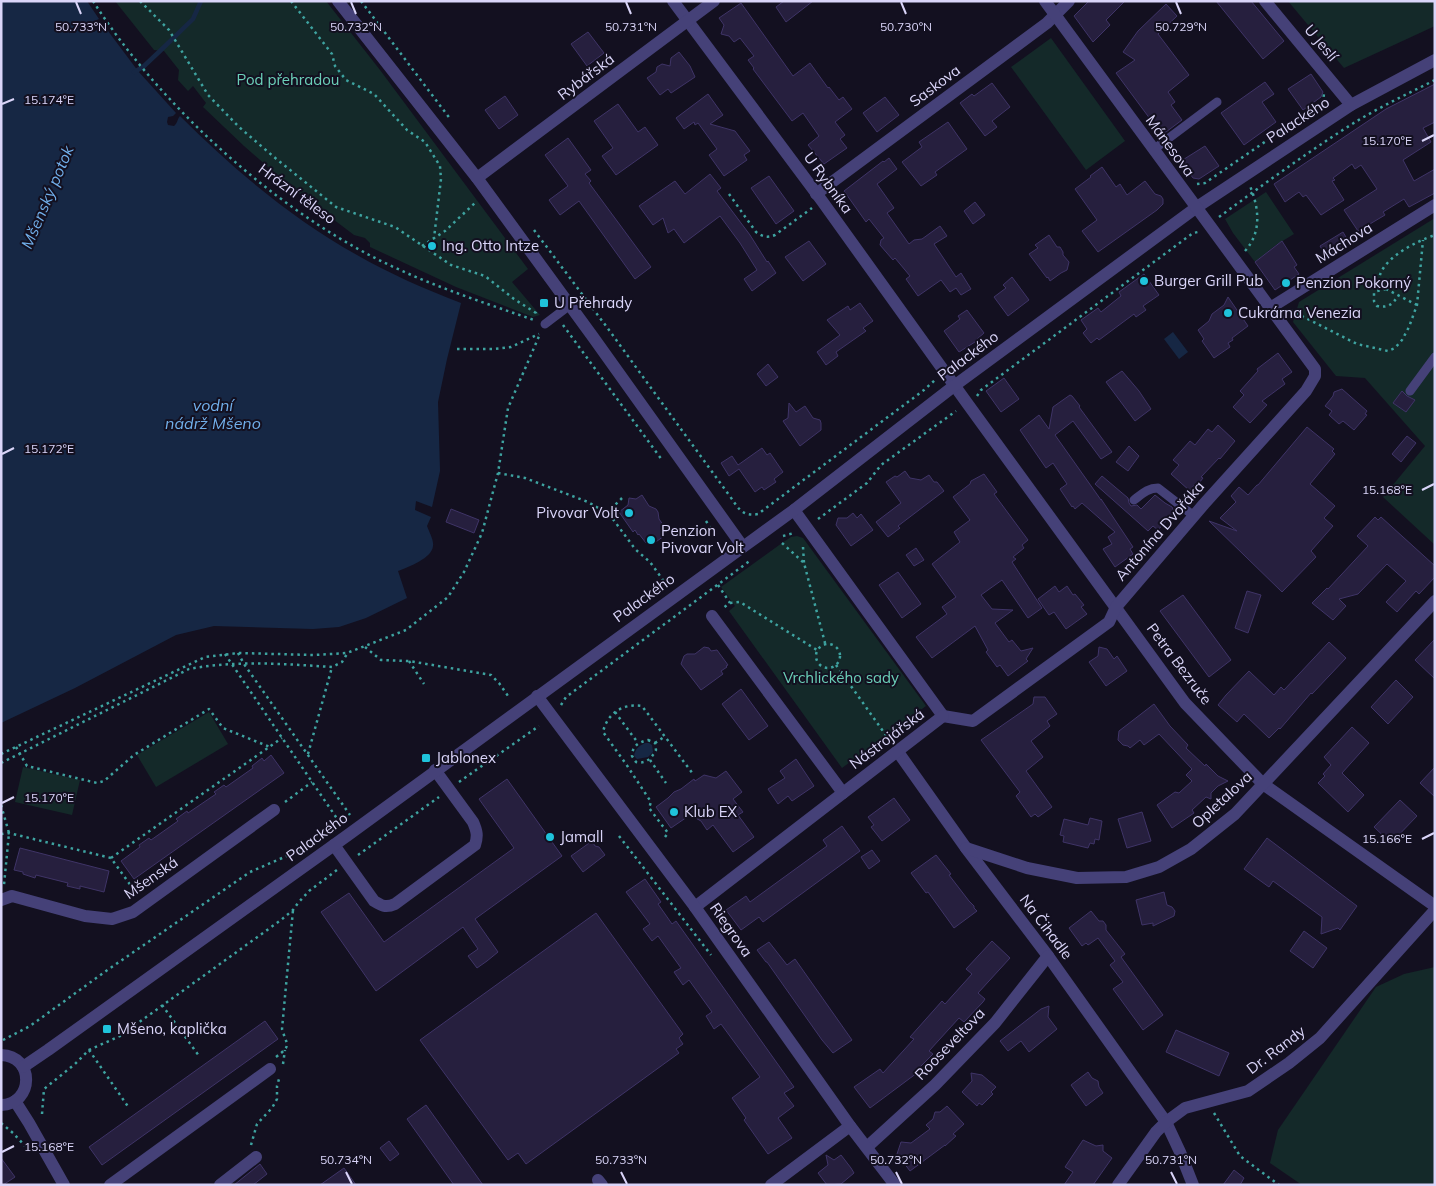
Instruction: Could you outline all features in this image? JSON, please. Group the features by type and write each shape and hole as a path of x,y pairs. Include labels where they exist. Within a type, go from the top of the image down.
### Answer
{"street":[{"path":"338,1 477,178 743,547"},
{"name":"U Rybníka","path":"673,1 819,198 954,386"},
{"name":"Rybářská","path":"477,178 714,1"},
{"name":"Mánesova","path":"1045,1 1234,259 1275,305"},
{"name":"Saskova","path":"819,198 1046,23 1069,1"},
{"name":"U Jeslí","path":"1265,1 1351,105"},
{"name":"Palackého","path":"23,1067 348,835 794,510 954,386 1196,207 1351,105 1435,60"},
{"name":"Máchova","path":"1275,305 1435,205"},
{"name":"Antonína Dvořáka","path":"943,716 973,721 1109,622 1116,607 1194,516 1306,391 1315,376 1315,369 1275,305"},
{"name":"Petra Bezruče","path":"954,386 1185,703 1263,784 1435,906"},
{"name":"Nástrojářská","path":"695,907 943,716 794,510"},
{"name":"Opletalova","path":"966,848 1027,868 1077,878 1126,877 1159,867 1190,850 1235,814 1434,604"},
{"path":"712,616 843,793"},
{"name":"Riegrova","path":"537,696 695,907 850,1126 868,1147 895,1185"},
{"name":"Na Čihadle","path":"898,752 966,848 1048,956 1166,1122 1193,1185"},
{"path":"334,845 374,901 388,907 395,904 475,845 478,838 473,822 435,770"},
{"name":"Mšenská","path":"1,900 12,896 85,916 112,919 133,912 274,810"},
{"name":"Dr. Randy","path":"1118,1185 1156,1132 1185,1108 1248,1092 1320,1038 1435,910"},
{"name":"Rooseveltova","path":"868,1147 935,1085 995,1022 1048,956"},
{"path":"1,1055 10,1056 18,1061 26,1074 27,1084 23,1093 15,1101 1,1105"},
{"path":"110,1185 276,1068"},
{"path":"15,1101 64,1185"},
{"path":"771,1185 850,1126"},
{"path":"220,1185 256,1158"}],"lane":[{"path":"1153,150 1217,102"},
{"path":"545,324 570,305"},
{"path":"1410,391 1435,357"},
{"path":"1134,500 1147,490 1158,488 1194,516"}],"path":[{"name":"Hrázní těleso","path":"93,1 138,61 177,106 226,153 300,212 330,232 379,260 456,294 545,324"},
{"path":"140,1 169,30 208,95 239,127 274,157 336,206 395,227 451,265 486,276 514,299 536,313 535,320"},
{"path":"291,1 332,54 335,66 346,80 374,94 407,130 425,142 440,166 441,179 434,238"},
{"path":"1222,215 1294,162 1358,120 1435,80"},
{"path":"1194,183 1199,185 1205,183 1320,104 1324,94 1322,88"},
{"path":"422,246 445,231 487,192"},
{"path":"1234,259 1246,250 1254,239 1258,210 1253,192"},
{"path":"729,194 756,232 768,238 775,235 819,198"},
{"path":"781,538 792,532 800,533 807,528 820,516 867,483 881,464 978,395 981,390 1193,233 1201,234"},
{"path":"1418,305 1386,289 1379,283 1379,279 1385,266 1406,247 1435,235"},
{"path":"1275,305 1287,308 1357,344 1388,351 1395,348 1409,327 1418,305 1423,240"},
{"path":"1386,289 1374,293 1374,301 1377,306 1387,307 1398,296"},
{"path":"556,316 666,465"},
{"path":"1,754 205,657 238,653 314,655 347,653 406,630 448,597 464,572 482,533 498,473 508,408 545,324"},
{"path":"606,326 741,510 746,514 752,515 758,514 916,396 944,372"},
{"path":"457,349 511,347 540,333"},
{"path":"498,473 525,478 579,498 610,516 635,549 650,562 675,596"},
{"path":"610,516 614,506 622,498"},
{"path":"782,543 804,563 825,643"},
{"path":"563,710 561,705 566,698 754,557"},
{"path":"730,603 740,602 817,650"},
{"path":"825,643 832,644 838,649 840,657 836,665 829,668 818,664 815,657 817,650 825,643"},
{"path":"365,647 381,660 409,661 491,675 499,682 508,696"},
{"path":"1,763 190,669 208,665 232,664 284,664 332,667 342,662 347,653"},
{"path":"225,654 348,835"},
{"path":"409,661 424,684"},
{"path":"836,665 898,752"},
{"path":"307,755 332,667"},
{"path":"665,837 668,833 650,808 651,802 603,732 605,723 615,712 634,705 642,706 693,774"},
{"path":"16,747 27,766 97,783 104,781 134,755 209,709 223,728 270,747"},
{"path":"615,712 638,743"},
{"path":"42,1114 44,1089 89,1050 120,1036 162,1006 293,910 309,891 539,726"},
{"path":"655,743 665,736"},
{"path":"111,858 282,738"},
{"path":"648,740 655,743 656,750 650,760 639,763 634,760 632,751 638,743 648,740"},
{"path":"650,760 666,783"},
{"path":"274,810 312,782"},
{"path":"1,805 9,834 4,885"},
{"path":"1,834 9,834 111,858 140,898"},
{"path":"619,836 713,958"},
{"path":"256,1158 250,1144 257,1124 272,1108 277,1099 276,1068 288,1043 282,1029 293,910"},
{"path":"162,1006 199,1056"},
{"path":"1,1041 30,1026"},
{"path":"89,1050 129,1108"},
{"path":"276,1068 286,1050"},
{"path":"1208,1102 1240,1156 1279,1185"},
{"path":"1,1123 14,1133"}],"green space":[{"name":"Pod přehradou","path":"115,1 326,1 380,70 528,269 512,282 540,315 533,317 456,287 370,247 370,243 365,238 354,235 296,191 203,107 206,103 193,86 188,91 178,80 179,70 164,51 154,50"},
{"path":"1288,1 1435,1 1435,26 1344,68"},
{"path":"1051,38 1125,141 1086,170 1011,67"},
{"path":"1266,192 1294,234 1276,245 1255,262 1225,219"},
{"path":"1435,218 1435,545 1383,497 1425,446 1365,378 1336,376 1293,322 1299,302"},
{"name":"Vrchlického sady","path":"791,537 803,538 926,706 842,768 729,611 735,606 721,587 782,543"},
{"path":"209,712 228,744 156,787 137,755"},
{"path":"23,767 80,780 72,815 15,802"},
{"path":"1435,967 1435,1185 1302,1185 1270,1163 1278,1130 1376,987 1404,974"}],"water":[{"name":"vodní nádrž Mšeno","path":"1,1 87,1 99,19 90,23 90,30 94,32 102,23 138,71 176,113 168,117 168,125 174,126 180,116 264,192 333,241 382,269 461,303 438,402 440,471 432,507 416,501 415,510 431,517 427,526 433,546 429,554 424,558 398,571 407,598 366,618 339,627 313,629 214,626 176,635 75,688 1,723"},
{"path":"1173,332 1188,352 1179,359 1164,339"},
{"path":"645,743 652,745 653,752 648,757 637,759 634,756 635,751"}],"building":[{"path":"784,1 813,1 786,22 776,7"},
{"path":"1089,1 1125,1 1106,20 1110,25 1093,42 1074,16"},
{"path":"1216,1 1251,1 1284,41 1263,59"},
{"path":"741,3 793,76 810,63 828,88 839,100 843,97 852,109 835,122 845,135 840,139 847,148 824,164 808,145 819,136 803,113 792,121 753,69 748,60 754,56 740,38 734,42 729,36 721,34 724,25 719,18"},
{"path":"1166,4 1177,16 1158,34 1189,75 1168,92 1175,102 1171,105 1182,120 1162,135 1116,73 1135,60 1123,52 1138,31"},
{"path":"588,32 604,53 587,66 571,44"},
{"path":"679,52 690,66 695,77 671,93 668,89 660,95 647,78 656,72 657,67 662,64 670,66 671,58"},
{"path":"1311,74 1323,92 1321,97 1303,110 1288,89"},
{"path":"1265,82 1274,94 1262,102 1276,122 1244,145 1221,113"},
{"path":"992,83 1010,107 992,121 997,127 985,136 960,103"},
{"path":"1435,84 1435,122 1423,128 1431,142 1403,160 1414,181 1435,169 1435,193 1409,207 1404,199 1383,212 1385,215 1358,231 1344,210 1377,189 1361,165 1355,169 1352,164 1333,178 1335,180 1332,181 1344,200 1321,215 1306,195 1303,197 1299,192 1285,202 1274,184 1386,109"},
{"path":"708,94 723,115 710,124 735,131 750,151 744,155 747,160 724,176 709,155 717,149 698,123 695,125 694,122 684,129 676,118"},
{"path":"505,96 518,115 499,129 485,110"},
{"path":"885,97 899,115 877,132 863,113"},
{"path":"618,104 638,132 645,127 658,145 616,175 602,156 613,148 594,121"},
{"path":"948,122 967,149 935,172 937,175 921,186 902,162 922,147 919,142"},
{"path":"568,138 591,170 585,174 591,181 589,183 651,267 635,279 579,201 560,215 549,200 568,186 545,155"},
{"path":"1205,146 1219,166 1199,179 1193,178 1181,161"},
{"path":"889,158 897,169 877,184 894,208 887,213 909,244 914,240 922,239 940,226 947,236 934,244 956,277 961,273 971,289 961,295 956,288 950,292 941,280 918,296 906,279 910,276 895,258 893,260 880,245 881,240 884,238 869,219 866,222 844,191"},
{"path":"1102,167 1116,187 1120,184 1127,195 1145,181 1155,194 1161,196 1163,204 1098,252 1082,231 1097,220 1075,189"},
{"path":"710,174 721,188 717,191 776,273 752,291 744,279 757,270 720,216 684,243 674,229 668,233 663,218 653,225 639,206 675,181 685,194"},
{"path":"769,176 794,211 776,224 751,188"},
{"path":"975,202 985,215 973,224 964,211"},
{"path":"1343,232 1350,244 1327,258 1320,246"},
{"path":"1049,235 1057,247 1060,247 1063,255 1069,262 1067,270 1050,281 1029,254 1038,248 1035,245"},
{"path":"809,241 826,264 803,281 785,257"},
{"path":"1282,241 1297,265 1294,267 1299,274 1275,290 1255,262"},
{"path":"1144,274 1159,295 1143,306 1146,310 1136,317 1134,314 1099,340 1097,338 1091,343 1083,333 1087,329 1081,320 1098,308 1101,312 1121,296 1119,292"},
{"path":"1012,277 1029,300 1008,316 994,297 1006,288 1003,285"},
{"path":"1228,297 1248,326 1232,338 1233,340 1228,343 1230,347 1214,358 1202,341 1204,339 1198,330 1209,321 1212,314 1224,305"},
{"path":"860,303 873,321 863,328 866,331 836,352 838,356 826,365 817,352 840,335 827,320 848,306 850,310"},
{"path":"967,310 984,333 975,342 959,352 944,331 960,319 958,316"},
{"path":"1278,353 1292,372 1282,379 1285,384 1262,401 1267,405 1250,423 1233,407 1244,395 1240,391 1258,371 1257,369"},
{"path":"768,364 778,377 766,386 757,374"},
{"path":"1122,371 1151,409 1135,421 1106,382"},
{"path":"1004,378 1019,399 1001,412 986,391"},
{"path":"1342,389 1367,411 1365,414 1367,415 1354,430 1343,421 1339,424 1329,415 1332,411 1325,406 1334,392"},
{"path":"1402,391 1415,400 1406,412 1393,403"},
{"path":"1070,395 1080,406 1112,452 1101,459 1073,421 1055,435 1133,547 1130,549 1133,554 1115,567 1103,549 1112,544 1108,537 1115,532 1082,503 1075,509 1072,507 1060,489 1067,484 1053,463 1046,468 1020,430 1039,415 1049,429 1053,407"},
{"path":"789,403 796,412 805,406 813,418 820,420 821,423 821,430 800,446 783,421 788,418"},
{"path":"1218,425 1235,441 1201,477 1203,478 1196,487 1194,485 1190,491 1171,474 1179,465 1173,460 1190,441 1195,445 1208,429 1212,432"},
{"path":"1307,427 1334,449 1332,451 1335,454 1310,484 1335,506 1324,518 1333,526 1311,551 1316,557 1282,592 1209,521 1237,531 1220,518 1236,502 1231,496 1239,487 1248,495"},
{"path":"1407,436 1416,443 1401,462 1392,454"},
{"path":"1129,446 1139,456 1128,471 1116,462"},
{"path":"762,448 767,455 770,453 783,472 774,479 776,482 764,490 762,487 755,492 739,469 729,476 721,463 732,456 738,465"},
{"path":"905,471 910,478 921,480 929,475 944,491 898,526 900,528 888,537 876,522 901,503 886,482"},
{"path":"984,474 997,492 994,494 1028,540 1022,545 1024,548 1013,557 1016,559 1012,562 1042,608 1028,618 1002,580 981,595 992,609 1013,610 995,623 1009,642 1012,640 1021,651 1033,648 1026,659 1028,661 1008,676 1000,665 997,667 986,652 988,650 975,626 932,658 916,637 947,614 942,607 956,597 932,564 960,542 954,532 970,520 953,497 970,484 971,481"},
{"path":"1102,476 1128,498 1131,506 1137,505 1141,509 1155,495 1172,507 1174,512 1158,530 1153,526 1148,531 1095,484"},
{"path":"642,495 649,506 656,509 659,519 666,529 662,532 664,536 653,544 650,540 646,543 635,530 633,532 619,512 628,505 629,498 636,499"},
{"path":"451,509 479,520 474,533 446,522"},
{"path":"853,513 857,518 861,514 873,530 851,546 836,525 838,518 847,518"},
{"path":"1375,517 1378,520 1381,517 1435,566 1435,577 1419,594 1416,591 1397,612 1386,602 1406,581 1387,564 1358,594 1339,599 1346,606 1333,620 1312,603 1328,589 1368,546 1357,536"},
{"path":"916,548 924,560 914,566 906,555"},
{"path":"898,572 921,604 902,618 879,585"},
{"path":"1055,586 1059,592 1067,586 1073,595 1075,594 1084,605 1081,607 1087,614 1066,629 1054,612 1049,615 1038,599"},
{"path":"1247,591 1261,595 1248,633 1235,628"},
{"path":"1183,595 1231,660 1209,677 1160,611"},
{"path":"1435,639 1435,679 1415,660"},
{"path":"1329,642 1346,658 1311,693 1280,729 1269,738 1244,714 1237,722 1218,705 1249,671 1274,695 1281,687 1284,690"},
{"path":"704,647 709,648 711,651 717,650 728,665 721,671 723,674 701,690 681,664 684,656 695,654"},
{"path":"1099,647 1107,649 1114,659 1117,656 1127,671 1106,686 1089,662 1098,656"},
{"path":"1396,680 1413,697 1388,724 1371,707"},
{"path":"741,689 768,726 749,740 722,704"},
{"path":"1034,697 1045,697 1057,714 1047,721 1050,726 1031,741 1043,757 1026,771 1052,807 1038,817 1035,814 1031,817 1016,796 1020,792 981,740 1033,704"},
{"path":"1154,704 1170,726 1188,745 1186,748 1205,766 1206,764 1218,776 1228,781 1218,786 1211,793 1211,799 1206,797 1192,810 1194,813 1172,828 1157,805 1175,792 1179,793 1192,781 1186,775 1192,769 1159,734 1144,745 1140,740 1130,748 1118,740 1119,731"},
{"path":"1352,727 1369,743 1342,773 1364,795 1348,812 1318,783 1325,776 1323,774 1331,765 1324,757"},
{"path":"271,755 284,773 134,879 121,861 140,847 139,845 149,838 151,840 178,821 176,819 187,811 188,813 216,794 214,792 224,785 226,787 253,768 252,766 262,758 264,761"},
{"path":"796,759 814,786 792,801 788,796 778,804 768,789 785,778 780,771"},
{"path":"1435,767 1435,797 1420,783"},
{"path":"726,771 742,792 733,799 743,812 738,815 754,837 733,852 713,825 707,830 701,821 690,815 671,828 656,807 694,779 695,781 704,775 716,778"},
{"path":"507,779 562,856 475,919 498,952 487,961 477,968 468,956 478,949 463,927 376,991 321,912 349,893 384,942 514,848 479,799"},
{"path":"894,798 910,820 882,841 871,827 874,825 868,817"},
{"path":"1400,800 1417,816 1391,843 1374,827"},
{"path":"1142,812 1151,841 1127,848 1118,819"},
{"path":"1090,818 1102,821 1099,840 1095,839 1094,844 1090,843 1088,848 1063,842 1064,836 1060,835 1064,819 1088,825"},
{"path":"842,826 860,851 763,922 759,917 741,930 726,910 746,896 750,902 827,846 823,840"},
{"path":"1267,838 1357,906 1340,930 1338,928 1321,934 1322,917 1273,881 1269,887 1244,869"},
{"path":"592,841 605,855 583,872 571,856"},
{"path":"20,848 109,871 104,892 80,886 80,889 67,886 68,883 36,875 35,878 14,870"},
{"path":"872,850 880,861 869,869 861,857"},
{"path":"936,855 977,911 954,928 928,892 926,893 911,873"},
{"path":"645,879 661,902 658,904 672,924 676,921 794,1087 784,1093 794,1106 778,1118 792,1138 768,1154 744,1120 746,1118 732,1098 760,1077 721,1024 714,1029 706,1016 712,1012 689,980 683,985 674,972 681,968 658,936 652,941 643,929 650,924 626,892"},
{"path":"1164,892 1167,905 1175,911 1174,916 1153,926 1153,923 1142,925 1136,900"},
{"path":"1091,911 1099,921 1103,921 1106,925 1106,930 1125,954 1121,957 1163,1015 1143,1030 1113,989 1123,982 1110,965 1115,961 1098,938 1088,945 1086,943 1082,946 1069,928"},
{"path":"596,913 683,1034 679,1038 683,1044 676,1049 679,1053 526,1164 518,1153 508,1160 420,1040"},
{"path":"1304,931 1327,948 1313,968 1290,951"},
{"path":"992,941 1010,958 978,993 985,999 983,1002 964,1022 959,1018 929,1051 933,1054 916,1071 917,1073 870,1108 854,1087 880,1069 883,1073 914,1039 910,1037 942,1001 945,1004 972,974 966,969"},
{"path":"769,942 787,965 795,959 852,1040 833,1053 757,950"},
{"path":"1049,1006 1048,1017 1057,1029 1029,1052 1021,1041 1008,1051 1000,1041 1041,1009"},
{"path":"265,1021 278,1039 102,1165 89,1147"},
{"path":"1176,1030 1229,1053 1219,1076 1166,1052"},
{"path":"1088,1072 1092,1078 1098,1081 1103,1093 1086,1106 1071,1085"},
{"path":"971,1073 982,1075 996,1087 991,1092 993,1094 982,1105 979,1103 977,1106 962,1092 972,1081"},
{"path":"426,1105 483,1185 454,1185 407,1119"},
{"path":"947,1106 964,1124 953,1134 956,1136 945,1146 910,1171 897,1154 901,1142 911,1143 930,1129 926,1125 933,1119 935,1112 940,1112"},
{"path":"1083,1140 1096,1146 1103,1145 1103,1151 1112,1158 1093,1185 1064,1185 1073,1172 1065,1167"},
{"path":"389,1141 399,1154 390,1161 380,1148"},
{"path":"826,1155 834,1160 841,1155 854,1173 841,1184 827,1185 818,1173 828,1165"},
{"path":"1,1158 15,1177 3,1185 1,1185"},
{"path":"260,1164 267,1174 253,1185 234,1185"},
{"path":"344,1168 356,1185 320,1185"},
{"path":"1234,1170 1244,1178 1240,1185 1223,1185"}],"waterway":[{"name":"Mšenský potok","path":"134,72 143,67 193,19 201,1"}],"place":[{"name":"Ing. Otto Intze","path":"432,246"},
{"name":"Burger Grill Pub","path":"1144,281"},
{"name":"Penzion Pokorný","path":"1286,283"},
{"name":"U Přehrady","path":"544,303"},
{"name":"Cukrárna Venezia","path":"1228,313"},
{"name":"Pivovar Volt","path":"629,513"},
{"name":"Penzion Pivovar Volt","path":"651,540"},
{"name":"Jablonex","path":"426,758"},
{"name":"Klub EX","path":"674,812"},
{"name":"Jamall","path":"550,837"},
{"name":"Mšeno, kaplička","path":"107,1029"}]}
